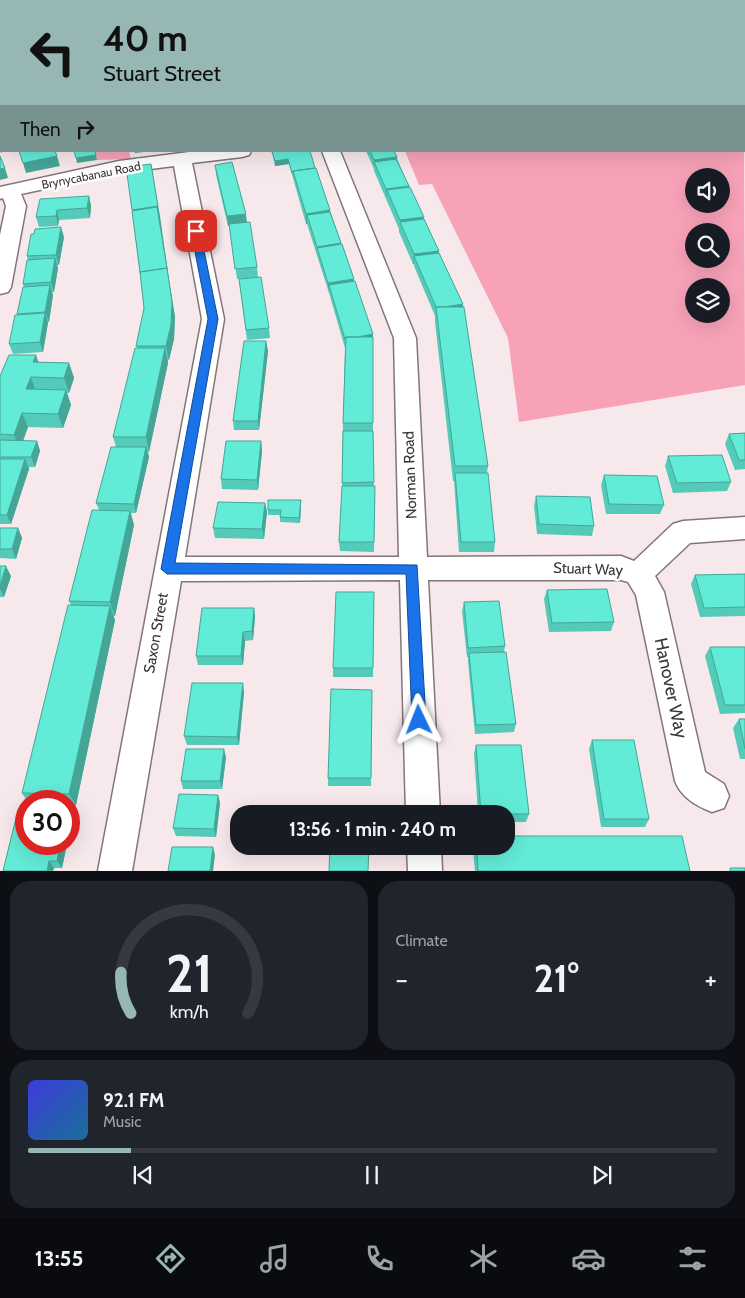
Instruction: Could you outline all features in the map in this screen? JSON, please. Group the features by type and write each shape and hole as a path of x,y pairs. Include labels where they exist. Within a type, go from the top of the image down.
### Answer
{"street":[{"name":"Brynycabanau Road","path":"5,192 119,167 235,152"},
{"name":"Norman Road","path":"331,152 405,338 423,805"},
{"name":"Saxon Street","path":"115,870 167,569 213,319 182,160"},
{"path":"0,287 16,206 5,192"},
{"name":"Stuart Way","path":"167,569 622,568 638,574 683,532 745,528"},
{"name":"Hanover Way","path":"638,574 650,592 691,781 712,796"},
{"path":"424,855 425,870"}],"shaded area":[{"path":"95,152 129,152 131,159 97,160"},
{"path":"405,152 744,152 745,385 519,422 508,338 432,184 419,185"}],"building":[{"path":"19,152 55,152 57,156 23,163"},
{"path":"74,152 95,152 96,155 76,158"},
{"path":"272,152 310,152 315,168 293,171 292,173 288,159 275,161"},
{"path":"370,152 394,152 397,157 374,160"},
{"path":"0,156 5,168 0,169"},
{"path":"396,159 409,186 386,189 374,162"},
{"path":"232,162 246,214 227,216 215,165"},
{"path":"151,164 158,206 132,210 126,167"},
{"path":"316,168 330,210 306,214 293,171"},
{"path":"410,187 424,217 400,220 387,190"},
{"path":"89,196 87,208 57,210 56,216 36,217 40,199"},
{"path":"157,207 167,268 140,272 132,211"},
{"path":"330,212 341,243 317,247 307,215"},
{"path":"424,219 439,251 414,254 400,222"},
{"path":"250,222 257,267 235,269 229,224"},
{"path":"61,227 56,255 27,256 31,234 34,234 35,229"},
{"path":"342,244 354,279 328,283 317,248"},
{"path":"439,253 463,304 436,307 414,256"},
{"path":"55,258 51,282 23,284 27,260"},
{"path":"167,268 172,302 171,325 166,346 136,346 144,308 140,272"},
{"path":"261,277 269,328 246,330 239,279"},
{"path":"355,281 373,334 346,337 345,339 329,285"},
{"path":"50,285 45,312 17,314 23,287"},
{"path":"436,307 464,307 488,466 455,466"},
{"path":"45,313 40,342 9,344 15,315"},
{"path":"346,337 373,337 373,423 343,423"},
{"path":"244,341 266,341 258,421 233,421"},
{"path":"135,348 165,348 146,437 113,437"},
{"path":"9,355 36,355 33,362 69,363 64,378 31,377 26,389 66,390 58,414 22,413 14,435 0,434 0,376"},
{"path":"343,431 373,431 374,482 342,483"},
{"path":"745,433 745,460 739,460 729,434"},
{"path":"0,440 37,441 31,457 0,457"},
{"path":"226,441 261,441 257,480 221,479"},
{"path":"111,447 146,447 134,504 96,503"},
{"path":"722,455 731,482 677,483 668,456"},
{"path":"0,459 25,459 7,515 0,515"},
{"path":"455,473 488,473 495,542 461,542"},
{"path":"604,475 657,476 664,505 609,504"},
{"path":"342,486 375,486 374,542 339,542"},
{"path":"536,496 590,497 594,526 539,524"},
{"path":"268,500 301,500 299,518 280,517 281,510 268,510"},
{"path":"218,502 265,503 262,529 213,528"},
{"path":"92,510 130,511 110,602 69,601"},
{"path":"0,528 18,528 12,549 0,549"},
{"path":"0,566 6,566 0,586"},
{"path":"745,574 745,607 704,608 695,575"},
{"path":"607,589 614,622 552,623 547,590"},
{"path":"336,592 374,592 373,668 333,668"},
{"path":"499,601 505,646 468,648 464,602"},
{"path":"68,605 110,606 70,790 23,790"},
{"path":"202,608 254,608 252,631 243,632 241,656 196,656"},
{"path":"710,647 745,647 745,705 725,705"},
{"path":"506,652 516,724 476,725 469,653"},
{"path":"192,683 243,683 237,737 184,736"},
{"path":"331,689 372,690 371,778 328,778"},
{"path":"739,719 745,719 745,749"},
{"path":"592,740 634,740 649,819 604,819"},
{"path":"476,745 521,745 529,814 515,814 515,805 480,805"},
{"path":"186,749 224,749 220,781 181,781"},
{"path":"179,794 218,795 214,829 173,828"},
{"path":"15,822 15,855 58,855 57,861 49,861 47,871 3,871"},
{"path":"515,836 682,836 690,871 478,871 477,855 515,855"},
{"path":"172,847 213,847 210,871 168,871"},
{"path":"330,855 369,855 368,871 329,871"},
{"path":"730,868 745,868 745,871 730,871"}],"route":[{"path":"196,231 213,319 167,569 413,569 419,720"}]}
